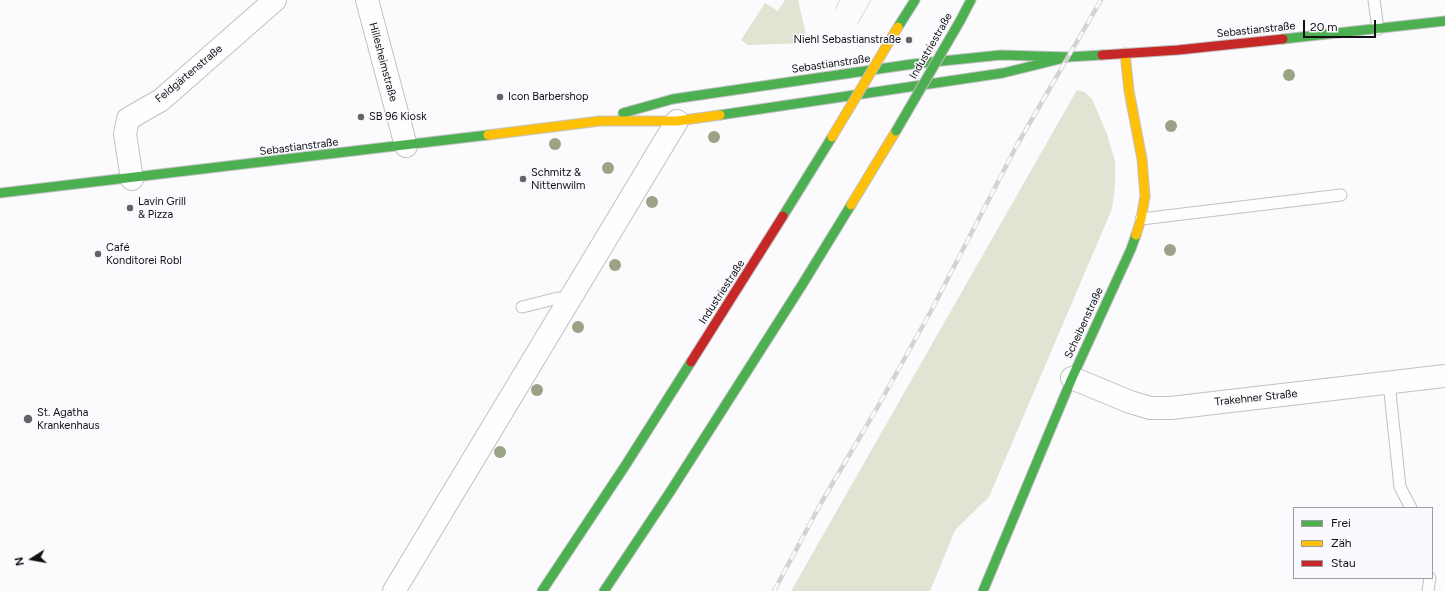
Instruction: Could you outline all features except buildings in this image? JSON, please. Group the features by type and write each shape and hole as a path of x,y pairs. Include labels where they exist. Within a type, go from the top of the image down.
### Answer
{"main road":[{"name":"Industriestraße","path":"542,591 625,466 752,267 915,0"},
{"name":"Industriestraße","path":"604,591 670,492 793,298 896,131 971,0"},
{"name":"Sebastianstraße","path":"600,120 673,99 913,64 1001,55 1068,57 1178,50 1445,21"},
{"name":"Scheibenstraße","path":"983,591 1072,378 1131,250 1141,219 1145,196 1142,159 1129,91 1124,53"},
{"name":"Sebastianstraße","path":"0,193 132,179 406,146 600,120 677,120 1003,73 1068,57"}],"street":[{"name":"Feldgärtenstraße","path":"132,179 124,134 128,119 161,100 276,0"},
{"name":"Hillesheimstraße","path":"367,0 406,146"},
{"path":"394,591 677,120"},
{"name":"Trakehner Straße","path":"1072,378 1130,402 1150,408 1171,408 1445,376"}],"lane":[{"path":"1374,0 1378,29"},
{"path":"1141,219 1341,195"},
{"path":"522,307 558,298 568,301"},
{"path":"1389,383 1400,487 1410,507"},
{"path":"1428,591 1430,579"}],"green space":[{"path":"785,0 798,0 808,43 748,45 741,40 765,3 778,11"},
{"path":"1077,90 1085,92 1092,99 1107,134 1115,161 1115,186 1112,209 989,497 955,530 930,591 791,591"}],"tram line":[{"path":"835,9 840,0"},
{"path":"858,23 871,0"}],"railway":[{"path":"774,591 821,503 877,408 931,311 1017,145 1101,0"}],"traffic: fast":[{"path":"898,27 915,0"},
{"path":"960,21 971,0"},
{"path":"896,131 960,21"},
{"path":"1283,39 1445,21"},
{"path":"623,113 673,99 913,64 1001,55 1068,57 1102,55"},
{"path":"720,115 1003,73 1068,57"},
{"path":"0,193 488,135"},
{"path":"783,216 832,137"},
{"path":"604,591 670,492 802,285 851,205"},
{"path":"983,591 1072,378 1136,235"},
{"path":"542,591 625,466 691,362"}],"traffic: slow":[{"path":"832,137 898,27"},
{"path":"1125,53 1129,91 1142,159 1145,196 1141,219 1136,235"},
{"path":"488,135 600,121 677,121 720,115"},
{"path":"851,205 896,131"}],"traffic: jam":[{"path":"1102,55 1178,50 1283,39"},
{"path":"691,362 783,216"}],"place":[{"name":"Niehl Sebastianstraße","path":"909,40"},
{"name":"Icon Barbershop","path":"500,97"},
{"name":"SB 96 Kiosk","path":"361,117"},
{"name":"Schmitz & Nittenwilm","path":"523,179"},
{"name":"Lavin Grill & Pizza","path":"130,208"},
{"name":"Café Konditorei Robl","path":"98,254"},
{"name":"St. Agatha Krankenhaus","path":"28,419"}]}
